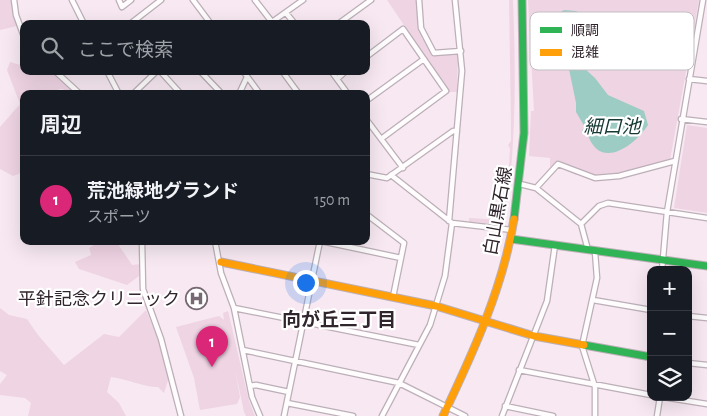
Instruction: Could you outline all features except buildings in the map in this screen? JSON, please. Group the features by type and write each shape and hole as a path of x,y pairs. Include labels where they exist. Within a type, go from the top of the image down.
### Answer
{"street":[{"path":"14,0 20,26"},
{"path":"72,0 82,20"},
{"path":"119,0 122,7 131,0"},
{"path":"135,20 161,0"},
{"path":"192,0 208,20"},
{"path":"255,0 270,20"},
{"path":"344,20 371,0"},
{"path":"419,0 421,28 434,53 461,51"},
{"path":"382,416 430,325 444,276 457,131 461,51 455,0"},
{"name":"白山黒石線","path":"443,416 487,320 513,230 520,184 524,107 522,0"},
{"path":"694,51 703,0"},
{"path":"276,20 301,1"},
{"path":"286,13 292,20"},
{"path":"370,54 403,29 446,91 382,139"},
{"path":"370,98 424,59"},
{"path":"662,266 667,212 681,119 691,70"},
{"path":"59,75 76,90"},
{"path":"110,75 117,90"},
{"path":"138,90 154,75"},
{"path":"163,75 177,90"},
{"path":"204,75 218,90"},
{"path":"285,75 296,90"},
{"path":"334,75 345,90"},
{"path":"336,79 341,75"},
{"path":"241,90 247,77 257,90"},
{"path":"689,80 707,81"},
{"path":"681,119 707,122"},
{"path":"370,123 403,168"},
{"path":"370,175 387,178 453,130 457,131"},
{"path":"536,188 558,164 595,178 619,176 676,161"},
{"path":"391,175 450,222 513,230"},
{"path":"520,184 536,188 582,224 592,251 597,278 582,346 594,385 595,416"},
{"path":"582,224 599,206 605,203 707,218"},
{"path":"370,217 404,244 393,297"},
{"path":"511,238 707,266"},
{"path":"142,245 143,289 161,339 181,416"},
{"path":"216,245 221,262 221,273 234,308 250,386 260,416"},
{"path":"284,416 320,245"},
{"path":"340,245 401,258"},
{"path":"502,416 547,301 555,245"},
{"path":"221,262 436,306 487,320 534,336 647,356"},
{"path":"593,300 647,309"},
{"path":"234,308 419,345"},
{"path":"692,316 707,318"},
{"path":"243,350 399,383 465,416"},
{"path":"692,364 707,366"},
{"path":"519,370 647,394"},
{"path":"250,386 256,385 289,392"},
{"path":"657,416 661,401"},
{"path":"688,401 707,404"},
{"path":"287,402 353,416"},
{"path":"506,406 553,416"}],"shaded area":[{"path":"0,0 12,0 17,26 0,30"},
{"path":"387,0 418,0 420,29 433,55 455,53 458,56 457,92 449,92"},
{"path":"509,0 513,0 515,56 511,167 505,222 503,224 469,222 469,218 502,220 506,184 508,182 510,149 508,145 511,141"},
{"path":"528,0 699,0 694,28 694,12 530,12 530,37"},
{"path":"10,62 20,65 20,75 55,75 72,90 20,90 20,104 7,70"},
{"path":"532,70 686,70 670,160 623,173 576,175 555,164 550,169 550,158 529,156 531,111 534,111"},
{"path":"20,104 20,173 13,176 0,169 0,127"},
{"path":"687,125 707,128 707,213 674,208"},
{"path":"94,245 119,245 132,265 142,264 139,276 127,285 79,269 75,262 91,255 89,248"},
{"path":"0,308 9,315 27,319 64,365 104,334 119,337 146,310 159,342 169,377 164,393 158,387 146,386 111,377 107,392 119,403 126,416 28,416 31,403 25,398 0,395 0,384 7,375 0,371"},
{"path":"228,311 249,401 255,416 246,416 244,412 235,369 240,397 237,404 200,410 194,378 176,327 219,316 224,320 223,313"}],"water":[{"name":"細口池","path":"564,10 578,12 561,12"},
{"name":"細口池","path":"569,70 586,70 608,95 644,111 648,125 642,134 625,148 616,152 607,153 599,151 592,144 587,132 583,133 582,130 586,129 576,112"}],"traffic: fast":[{"path":"514,219 524,133 522,0"},
{"path":"511,239 707,266"},
{"path":"584,345 647,356"}],"traffic: slow":[{"path":"443,416 486,320 509,245 514,219"},
{"path":"221,262 436,306 534,336 584,345"}],"place":[{"name":"平針記念クリニック","path":"196,299"},
{"name":"荒池緑地グランド","path":"212,367"}],"district":[{"name":"向が丘三丁目","path":"339,319"}]}
